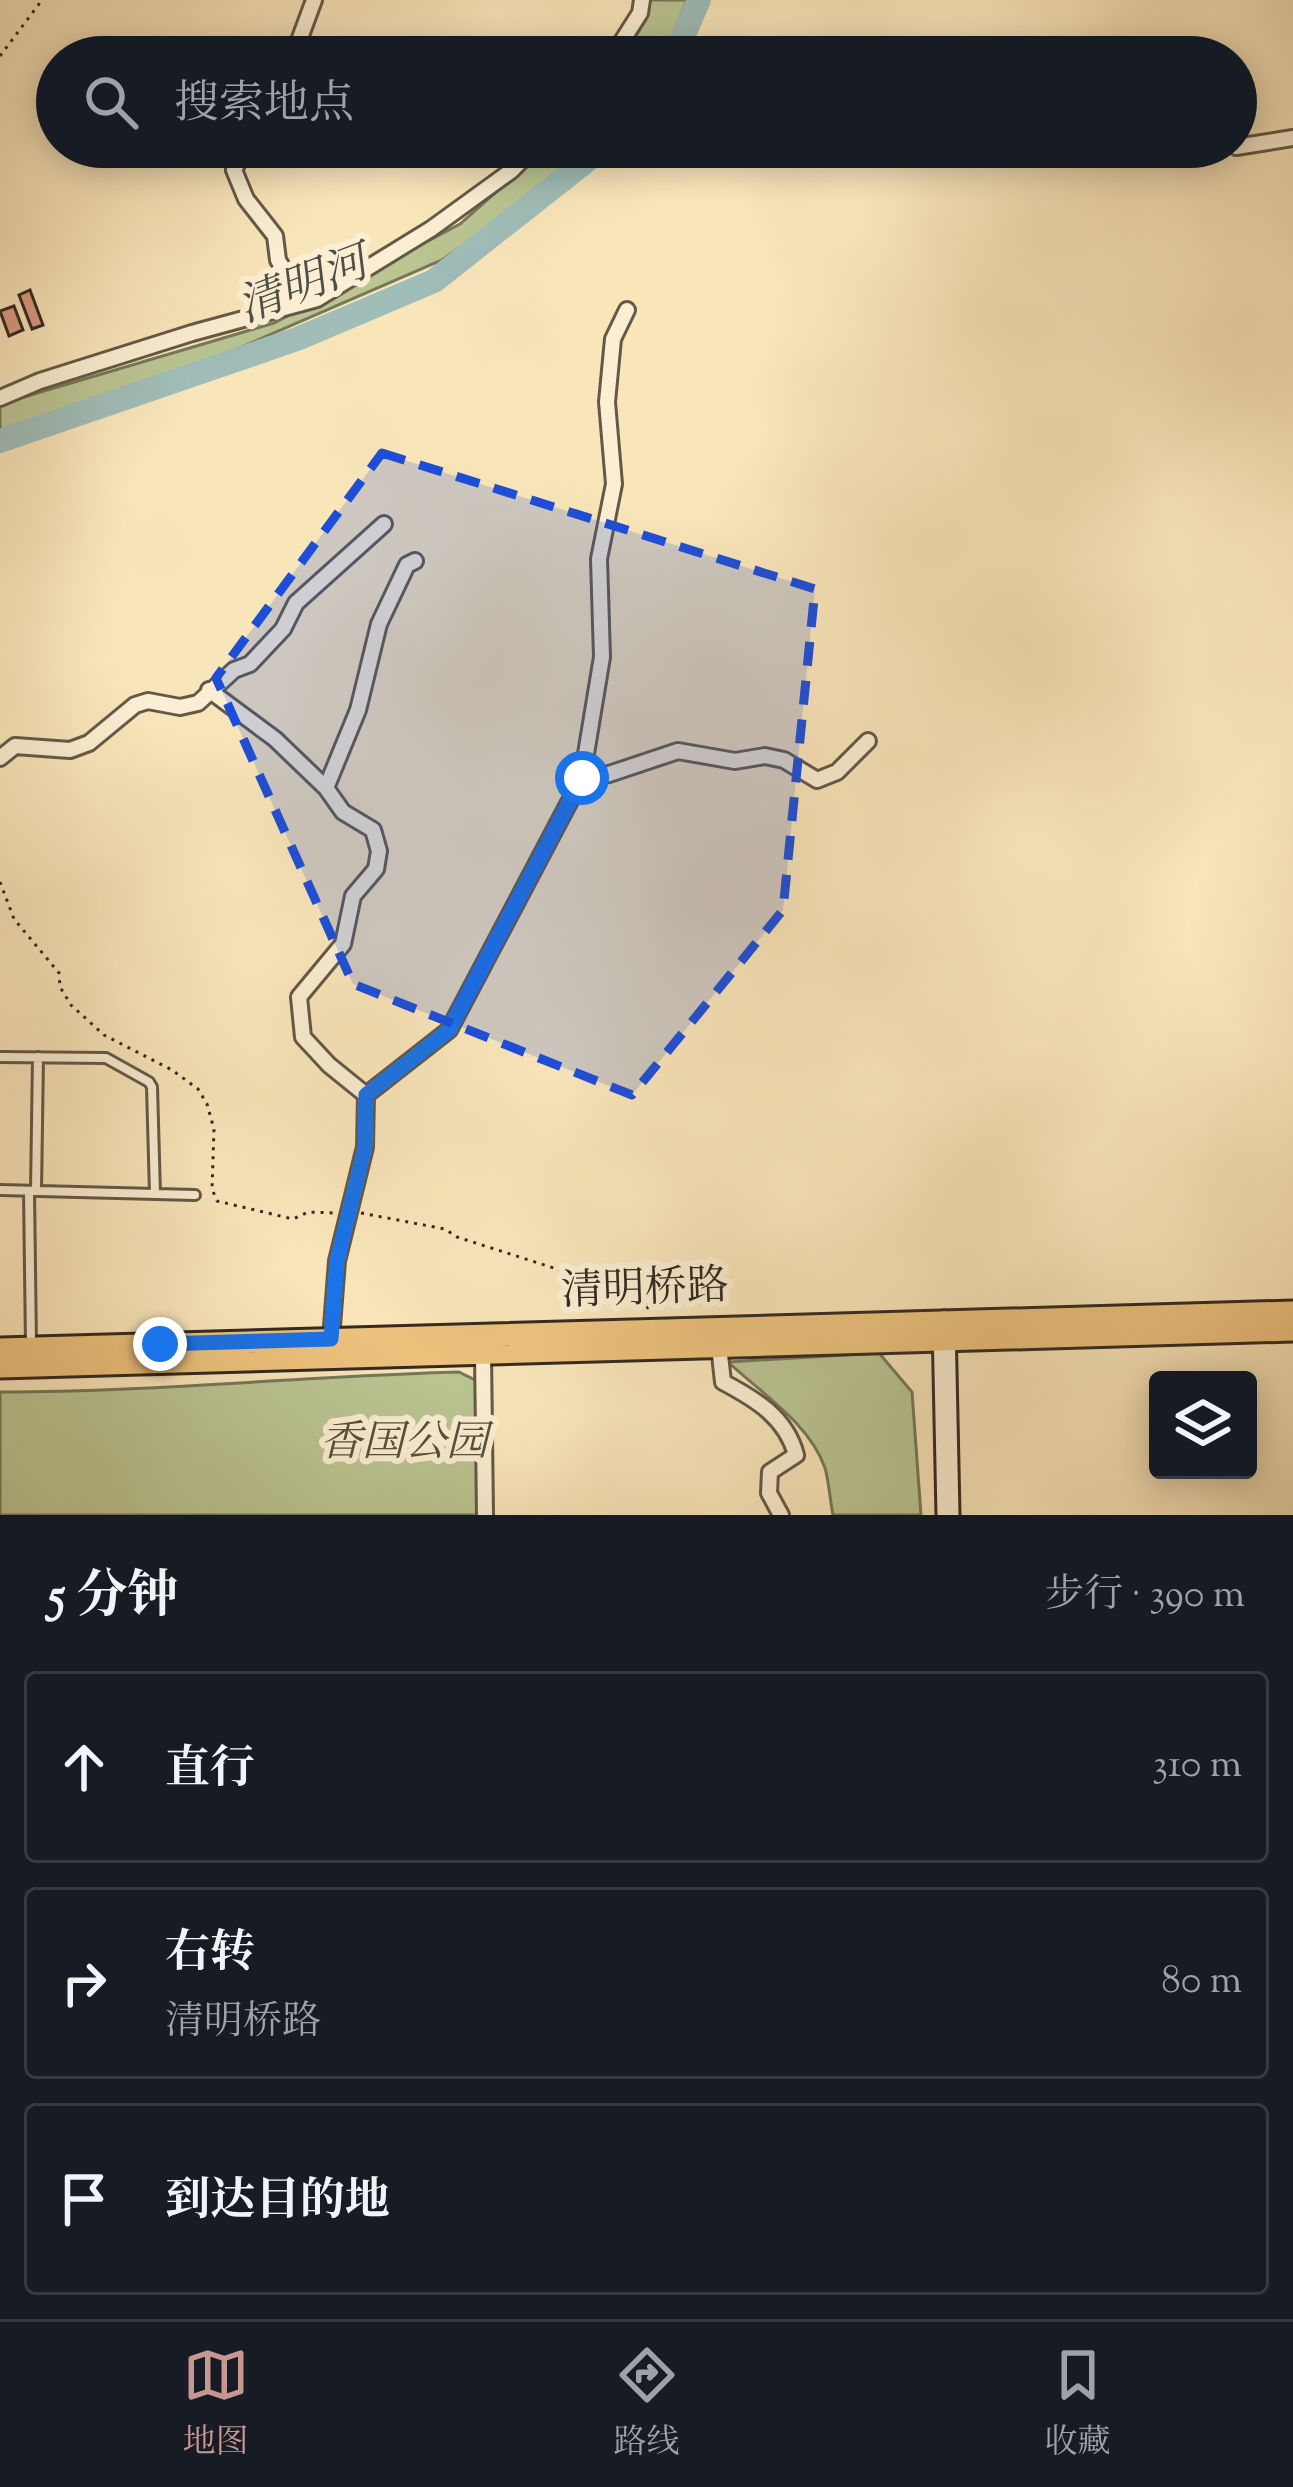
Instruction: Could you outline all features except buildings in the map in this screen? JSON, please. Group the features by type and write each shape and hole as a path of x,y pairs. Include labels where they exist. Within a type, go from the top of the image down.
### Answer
{"main road":[{"name":"清明桥路","path":"0,1349 31,1357 483,1353 718,1346 1293,1312"},
{"name":"清明桥路","path":"0,1367 31,1357 331,1339 661,1330 1293,1330"}],"street":[{"path":"300,36 314,0"},
{"path":"625,36 640,13 642,0"},
{"path":"1257,144 1293,138"},
{"path":"235,168 246,199 275,236 285,272 317,299"},
{"path":"0,398 56,376 317,299 431,230 514,168"},
{"path":"366,1095 449,1030 582,778 602,657 599,560 614,484 607,402 613,339 627,310"},
{"path":"0,758 16,746 70,750 89,743 148,701 198,704 234,670 250,664 284,629 296,602 384,524"},
{"path":"326,788 358,710 379,624 407,565 415,561"},
{"path":"208,690 274,739 326,788 343,812 373,830 379,851 376,869 352,896 343,944 299,998 303,1036 366,1095"},
{"path":"582,778 677,751 735,761 765,756 784,760 818,781 837,772 868,741"},
{"path":"331,1339 337,1261 365,1147 366,1095"},
{"path":"944,1331 948,1515"},
{"path":"718,1346 723,1382 756,1399 793,1444 796,1455 792,1461 770,1472 769,1493 781,1515"},
{"path":"483,1353 485,1515"}],"lane":[{"path":"0,1057 106,1058 149,1082 155,1194"},
{"path":"31,1357 38,1057"},
{"path":"0,1190 196,1195"}],"path":[{"path":"0,56 42,0"},
{"path":"0,882 14,919 59,973 60,987 70,1005 104,1035 198,1089 208,1104 214,1129 212,1189 217,1201 293,1219 308,1212 350,1211 445,1229 457,1238 560,1270 587,1284 630,1289 651,1310 661,1330"}],"highlighted area":[{"path":"382,453 815,589 783,910 632,1095 353,984 216,678"}],"green space":[{"path":"649,0 687,0 672,36 636,36"},
{"path":"523,168 564,168 544,188 442,260 235,350 0,434 0,404 274,323 460,224"},
{"path":"879,1353 912,1392 921,1515 833,1515 825,1468 808,1437 728,1362"},
{"name":"香国公园","path":"459,1372 477,1381 481,1515 0,1515 0,1392"}],"waterway":[{"name":"清明河","path":"683,36 699,0"},
{"name":"清明河","path":"0,441 297,339 434,281 577,168"}],"route":[{"path":"160,1344 331,1339 337,1261 365,1147 366,1095 449,1030 582,778"}]}
